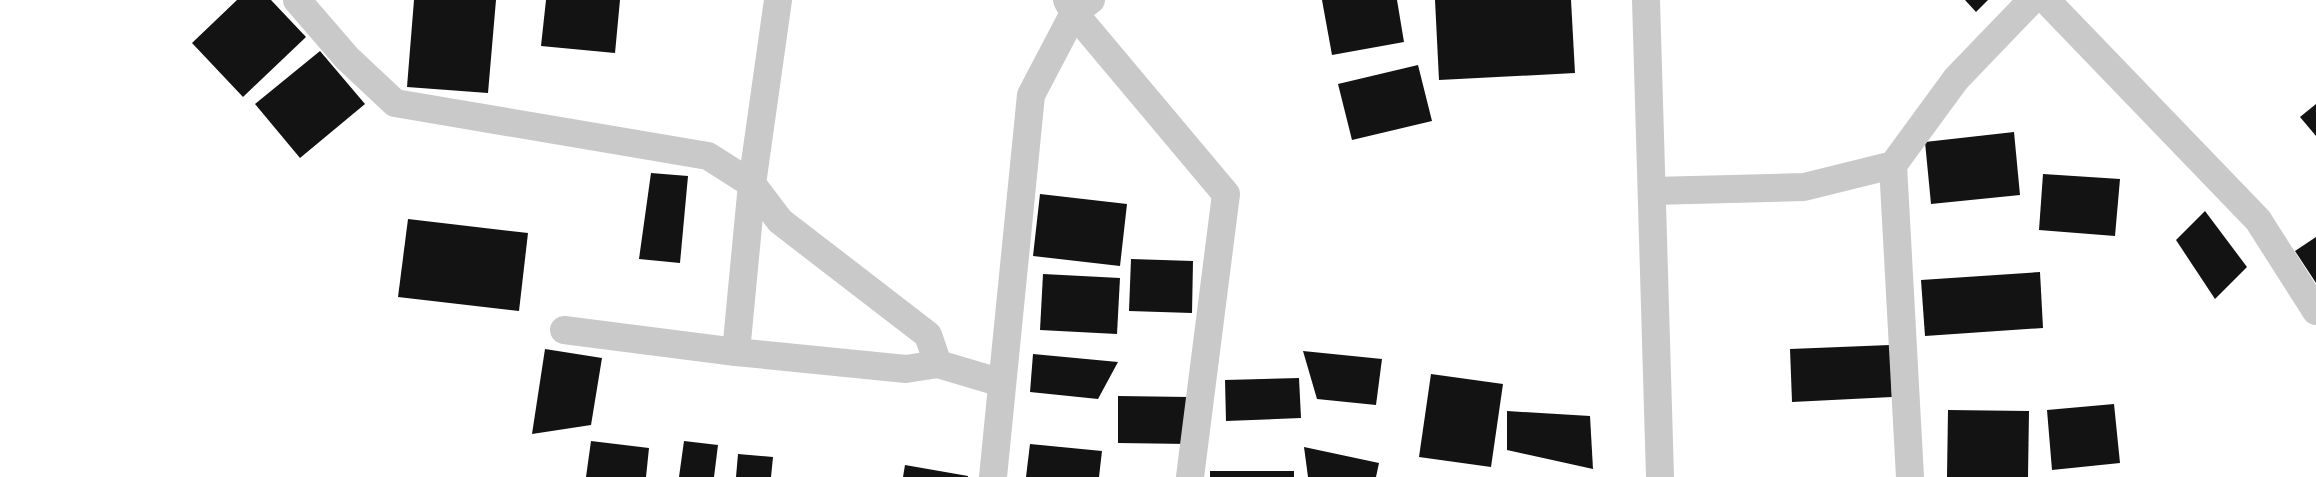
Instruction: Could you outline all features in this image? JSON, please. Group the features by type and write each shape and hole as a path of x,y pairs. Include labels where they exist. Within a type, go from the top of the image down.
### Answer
{"street":[{"path":"297,0 347,58 395,103 708,156 752,184 780,221 928,335 938,364"},
{"path":"736,352 752,184 778,0"},
{"path":"1646,0 1660,477"},
{"path":"1910,477 1893,165 1956,79 2032,0"},
{"path":"2046,0 2258,220 2316,311"},
{"path":"993,477 1030,95 1078,4 1226,194 1190,477"},
{"path":"1652,191 1804,187 1893,165"},
{"path":"564,330 736,352 906,369 938,364 1002,383"}],"building":[{"path":"237,0 271,0 306,37 243,97 192,43"},
{"path":"414,0 496,0 488,93 407,87"},
{"path":"546,0 620,0 615,53 541,46"},
{"path":"1322,0 1397,0 1404,42 1332,55"},
{"path":"1435,0 1571,0 1575,73 1439,80"},
{"path":"1965,0 1988,0 1976,12"},
{"path":"320,51 365,104 300,158 255,104"},
{"path":"1418,65 1432,121 1352,140 1338,84"},
{"path":"2316,104 2316,136 2300,117"},
{"path":"2014,132 2020,195 1931,204 1925,142"},
{"path":"651,173 688,176 680,263 639,259"},
{"path":"2043,174 2120,179 2115,236 2039,230"},
{"path":"1040,194 1127,204 1120,266 1033,256"},
{"path":"2205,211 2247,267 2215,299 2176,240"},
{"path":"408,219 528,233 519,311 398,297"},
{"path":"2316,237 2316,283 2295,251"},
{"path":"1131,259 1193,261 1192,313 1129,311"},
{"path":"2040,272 2043,328 1925,336 1921,280"},
{"path":"1043,274 1120,278 1117,334 1040,330"},
{"path":"1890,345 1892,397 1792,402 1790,349"},
{"path":"545,349 602,358 591,425 532,434"},
{"path":"1303,351 1382,359 1376,405 1317,399"},
{"path":"1033,354 1118,362 1098,399 1030,392"},
{"path":"1431,374 1503,384 1491,467 1419,457"},
{"path":"1299,378 1301,418 1226,421 1225,380"},
{"path":"1118,396 1189,397 1189,444 1118,443"},
{"path":"2114,404 2120,463 2052,470 2047,410"},
{"path":"1948,410 2029,411 2028,477 1947,477"},
{"path":"1507,411 1590,416 1593,469 1507,450"},
{"path":"591,441 649,448 646,477 586,477"},
{"path":"684,441 718,445 714,477 679,477"},
{"path":"1030,444 1102,451 1099,477 1026,477"},
{"path":"1304,447 1379,463 1376,477 1308,477"},
{"path":"738,454 773,457 771,477 736,477"},
{"path":"905,465 968,476 968,477 903,477"},
{"path":"1210,471 1294,471 1294,477 1210,477"}]}
